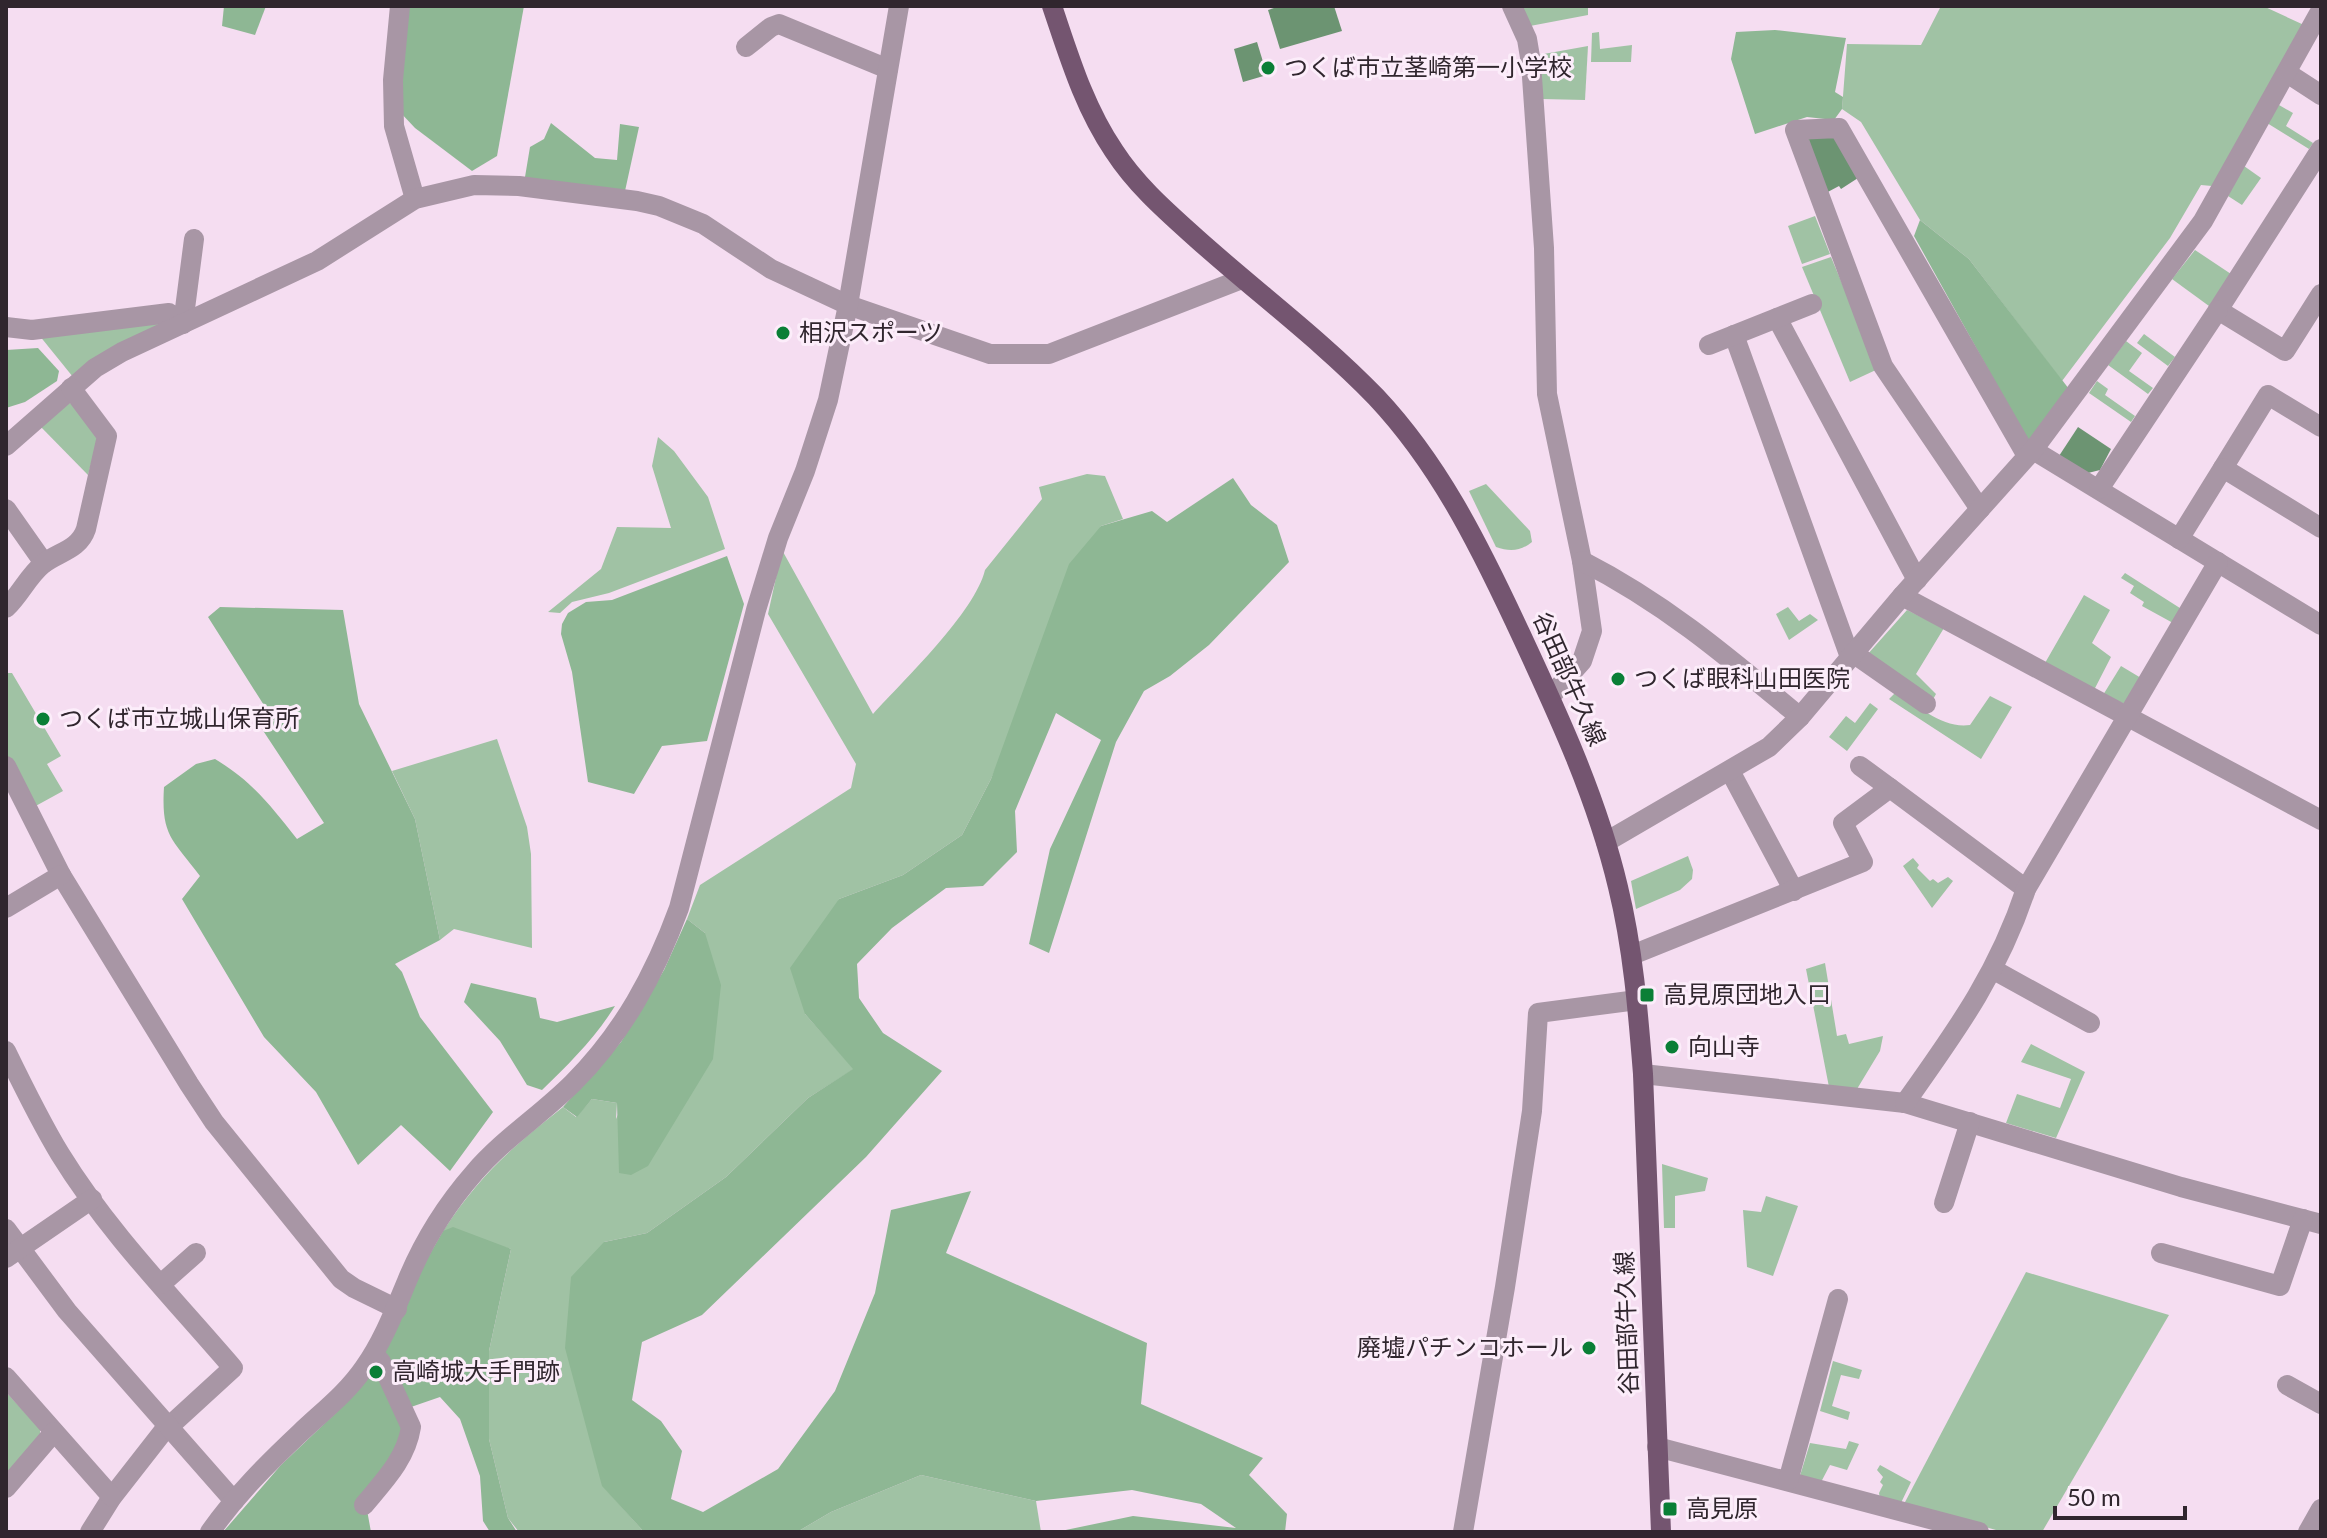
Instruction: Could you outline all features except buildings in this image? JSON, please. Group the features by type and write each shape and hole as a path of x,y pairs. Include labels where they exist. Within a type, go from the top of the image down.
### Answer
{"main road":[{"name":"谷田部牛久線","path":"1052,6 1078,82 1115,153 1137,182 1373,394 1431,465 1469,527 1550,697 1586,782 1619,888 1637,1000 1643,1074 1661,1532"}],"street":[{"path":"400,6 393,80 394,126 415,199"},
{"path":"210,1532 263,1467 348,1389 374,1354 426,1241 453,1199 496,1150 593,1062 635,1004 662,954 679,908 766,574 828,400 848,305 899,6"},
{"path":"1512,6 1527,39 1531,63 1544,248 1547,394 1582,561 1592,631 1582,661 1550,697"},
{"path":"1606,842 1769,747 1800,717 1902,596 2030,453 2203,221 2321,10"},
{"path":"746,47 779,24 888,69"},
{"path":"2287,73 2321,95"},
{"path":"1980,509 1883,366 1795,130 1839,128 2030,453 2099,489 2321,625"},
{"path":"2099,489 2321,149"},
{"path":"6,446 95,368 122,352 317,261 415,199 493,184 637,201 683,215 703,224 771,269 848,305 975,351 1008,356 1049,354 1242,279"},
{"path":"183,324 194,239"},
{"path":"2218,310 2285,351 2321,294"},
{"path":"1709,345 1812,304"},
{"path":"6,327 32,330 169,313 183,324"},
{"path":"1777,318 1917,580"},
{"path":"1734,335 1851,655 1926,704"},
{"path":"6,608 21,594 44,563 75,546 83,537 107,436 71,388"},
{"path":"2179,539 2268,395 2321,427"},
{"path":"2223,468 2321,528"},
{"path":"6,509 44,563"},
{"path":"1582,561 1630,585 1672,613 1800,717"},
{"path":"1905,1103 1994,970 2014,926 2026,889 2218,562"},
{"path":"1902,596 2321,820"},
{"path":"6,766 61,875 214,1122 341,1279 397,1309"},
{"path":"1860,766 2026,889"},
{"path":"1730,771 1794,891"},
{"path":"1632,955 1863,862 1843,823 1890,788"},
{"path":"6,908 61,875"},
{"path":"1994,970 2090,1023"},
{"path":"1463,1532 1532,1111 1538,1013 1637,1000"},
{"path":"6,1051 54,1143 92,1199 233,1368 169,1426 112,1497 90,1532"},
{"path":"1643,1074 1905,1103 2181,1187 2312,1222 2280,1286 2161,1253"},
{"path":"1944,1203 1970,1122"},
{"path":"13,1254 92,1199"},
{"path":"6,1229 13,1254 234,1501"},
{"path":"161,1284 196,1253"},
{"path":"1788,1481 1838,1299"},
{"path":"364,1505 403,1455 411,1427 381,1362 374,1354"},
{"path":"6,1377 112,1497"},
{"path":"2287,1385 2321,1404"},
{"path":"6,1488 54,1432"},
{"path":"1657,1447 1788,1481 1922,1525 1979,1532"},
{"path":"2308,1532 2321,1509"}],"shaded area":[{"path":"224,6 266,6 255,35 222,26"},
{"path":"406,6 524,6 497,156 472,171 415,128 399,111"},
{"path":"1280,6 1334,6 1342,31 1280,49 1268,10"},
{"path":"1522,6 1588,6 1588,15 1530,26"},
{"path":"1941,6 2263,6 2304,25 2212,186 2201,185 2170,238 2062,381 1969,259 1920,220 1861,122 1842,109 1847,44 1921,45"},
{"path":"1775,30 1846,38 1835,92 1843,97 1842,109 1834,120 1807,117 1755,134 1731,59 1736,32"},
{"path":"1599,32 1600,49 1632,45 1631,62 1591,62 1592,33"},
{"path":"1257,42 1267,75 1243,82 1234,49"},
{"path":"1588,46 1585,100 1542,99 1538,55"},
{"path":"2279,105 2293,113 2286,126 2313,143 2309,149 2267,123"},
{"path":"551,123 595,158 617,160 620,124 639,127 625,191 525,177 530,147 544,139"},
{"path":"1833,136 1858,178 1841,189 1839,186 1824,194 1807,137"},
{"path":"2244,166 2261,178 2242,205 2228,196"},
{"path":"1815,216 1830,254 1802,264 1788,226"},
{"path":"1920,220 1969,259 2069,389 2029,443 1914,236"},
{"path":"2195,250 2231,274 2209,306 2172,279"},
{"path":"1831,257 1878,369 1850,382 1802,267"},
{"path":"164,320 166,325 73,377 39,335"},
{"path":"2144,334 2175,357 2168,366 2137,343"},
{"path":"2126,341 2142,353 2129,371 2153,388 2148,394 2108,365"},
{"path":"38,348 59,371 57,381 25,402 6,408 6,350"},
{"path":"2097,381 2108,389 2105,395 2135,416 2131,422 2089,393"},
{"path":"69,403 73,404 98,438 88,475 40,426"},
{"path":"2078,427 2111,449 2100,470 2088,473 2059,456"},
{"path":"658,437 674,451 708,497 725,549 609,593 572,602 560,613 548,612 601,569 617,527 671,528 652,466"},
{"path":"1087,474 1105,476 1123,519 1101,526 991,779 962,835 903,875 839,899 805,1014 854,1069 808,1098 726,1177 647,1233 604,1242 602,1485 644,1532 519,1532 508,1518 489,1439 489,1351 511,1249 443,1231 497,1163 563,1107 576,1117 592,1099 617,1103 616,1119 705,933 687,919 700,885 851,788 856,764 768,614 782,550 873,714 919,665 968,605 985,570 1042,499 1039,487"},
{"path":"1233,478 1251,505 1277,525 1289,562 1209,645 1170,676 1144,691 1116,742 1049,953 1029,944 1050,849 1101,740 1056,713 1015,811 1017,852 983,886 946,888 892,928 857,964 859,998 883,1033 942,1071 866,1157 702,1315 642,1342 632,1400 661,1421 682,1451 671,1499 703,1512 778,1469 835,1391 875,1293 891,1210 971,1191 946,1253 1147,1343 1141,1404 1263,1458 1249,1475 1287,1514 1285,1532 1056,1532 1133,1516 1236,1528 1201,1504 1132,1490 1036,1501 921,1475 831,1512 797,1532 644,1532 602,1486 565,1348 571,1277 604,1242 647,1233 726,1177 808,1098 853,1069 805,1014 790,968 839,899 903,875 962,835 991,779 1069,564 1101,526 1152,511 1167,522"},
{"path":"1486,484 1530,531 1532,542 1515,550 1496,547 1469,491"},
{"path":"727,556 744,604 707,741 662,746 634,794 588,782 572,672 561,634 568,613 586,602 612,600"},
{"path":"2125,573 2183,610 2173,623 2142,606 2144,602 2130,593 2134,586 2121,578"},
{"path":"2084,595 2110,610 2092,643 2111,657 2093,692 2045,663"},
{"path":"220,607 343,610 359,704 415,819 440,940 395,964 402,972 420,1017 493,1112 450,1171 401,1125 358,1165 316,1092 264,1037 182,899 200,876 170,836 164,816 164,787 196,764 215,759 240,776 297,839 324,823 262,729 274,721 208,617"},
{"path":"1788,607 1799,621 1810,614 1818,620 1789,640 1776,614"},
{"path":"1907,610 1944,628 1916,674 1936,694 1931,703 1867,655"},
{"path":"2121,666 2141,678 2125,704 2103,695"},
{"path":"6,673 12,673 61,756 47,764 63,791 32,808 6,756"},
{"path":"1896,692 1950,724 1970,725 1990,696 2012,707 1981,759 1889,699"},
{"path":"1870,703 1878,709 1847,751 1829,737 1846,716 1855,723"},
{"path":"497,739 527,827 531,854 532,948 454,929 440,940 415,819 392,771"},
{"path":"1688,856 1693,870 1692,879 1680,890 1636,909 1631,881"},
{"path":"1913,858 1919,865 1917,868 1930,881 1933,879 1938,883 1948,877 1953,881 1932,908 1903,866"},
{"path":"687,919 705,933 721,985 713,1059 648,1166 631,1175 619,1173 617,1103 592,1099 577,1117 563,1107 621,1042 664,970"},
{"path":"1825,963 1837,1036 1846,1034 1849,1044 1883,1036 1880,1051 1857,1089 1829,1087 1806,969"},
{"path":"471,983 536,998 540,1018 557,1022 615,1006 590,1040 542,1090 527,1085 500,1041 464,1002"},
{"path":"2031,1044 2085,1072 2056,1138 2006,1123 2017,1094 2060,1108 2071,1079 2021,1062"},
{"path":"1662,1164 1708,1178 1705,1191 1675,1196 1675,1228 1664,1228"},
{"path":"1766,1196 1798,1206 1773,1276 1747,1267 1743,1210 1761,1212"},
{"path":"453,1227 511,1249 489,1351 489,1439 508,1518 517,1532 490,1532 483,1521 480,1476 460,1419 440,1397 411,1407 413,1423 367,1510 371,1532 223,1532 281,1465 343,1406 443,1231"},
{"path":"2026,1272 2169,1315 2042,1532 2003,1532 1904,1504"},
{"path":"1833,1361 1862,1370 1859,1379 1841,1375 1832,1406 1850,1412 1848,1420 1820,1411"},
{"path":"6,1392 40,1429 40,1435 6,1475"},
{"path":"1849,1441 1859,1444 1847,1470 1830,1465 1820,1484 1799,1479 1810,1443 1846,1449"},
{"path":"1880,1465 1911,1482 1900,1505 1880,1499 1883,1477 1877,1470"},
{"path":"921,1475 1036,1501 1041,1532 797,1532 831,1512"}],"place":[{"name":"つくば市立茎崎第一小学校","path":"1268,68"},
{"name":"相沢スポーツ","path":"783,333"},
{"name":"つくば眼科山田医院","path":"1618,679"},
{"name":"つくば市立城山保育所","path":"43,719"},
{"name":"高見原団地入口","path":"1647,995"},
{"name":"向山寺","path":"1672,1047"},
{"name":"廃墟パチンコホール","path":"1589,1348"},
{"name":"高崎城大手門跡","path":"376,1372"},
{"name":"高見原","path":"1670,1509"}]}
